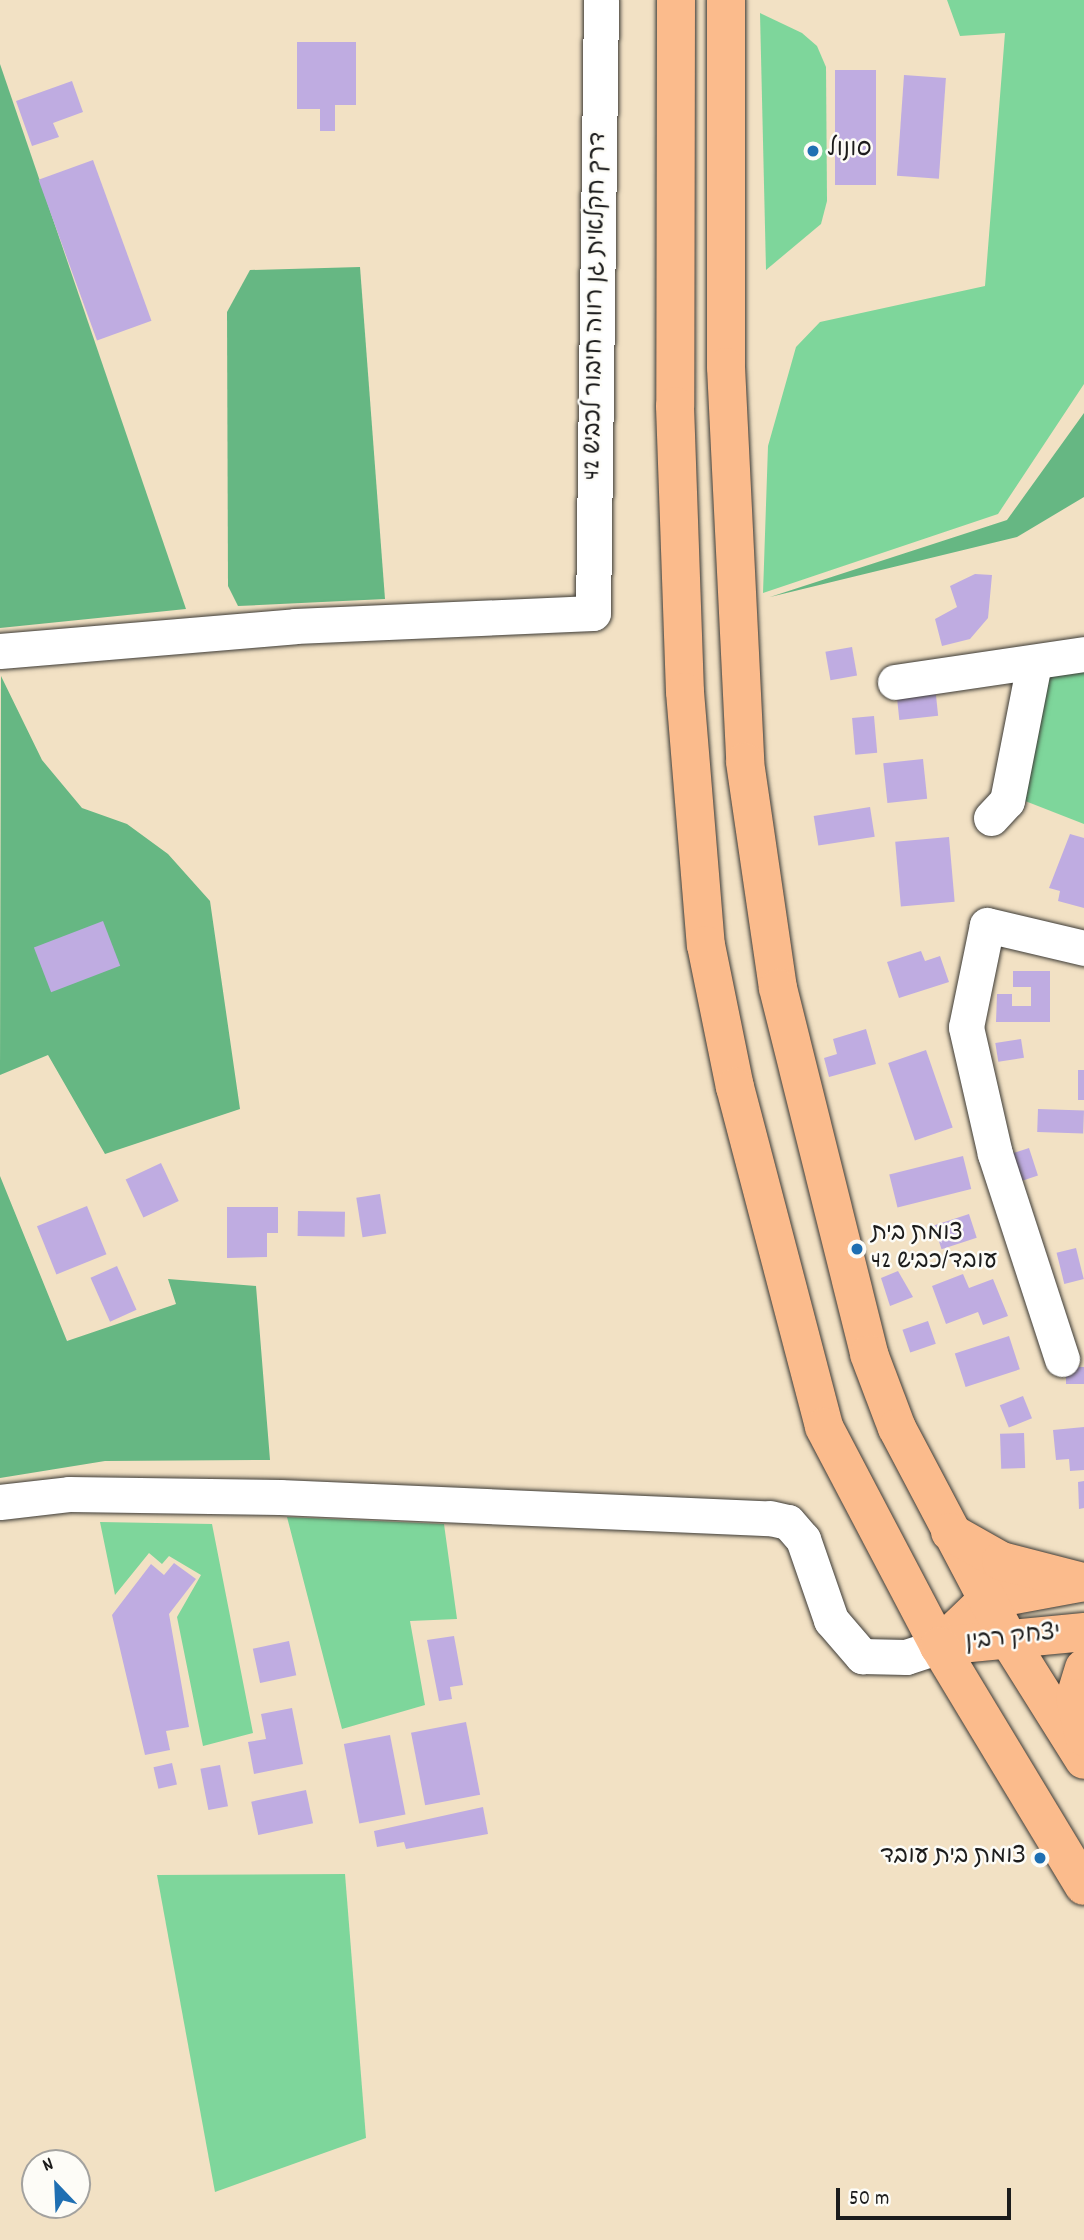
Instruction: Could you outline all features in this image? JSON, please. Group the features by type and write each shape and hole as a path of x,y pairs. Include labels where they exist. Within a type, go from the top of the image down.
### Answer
{"main road":[{"path":"676,0 675,406 685,692 706,945 770,1238 824,1427 939,1646 1084,1886"},
{"path":"726,0 726,367 746,762 776,975 869,1354 897,1428 1010,1642 1084,1759"},
{"path":"950,1532 1001,1561 1084,1582"},
{"name":"יצחק רבין","path":"939,1646 988,1600 1084,1582"},
{"name":"יצחק רבין","path":"939,1646 1010,1642 1084,1632"},
{"path":"1084,1668 1075,1699 1084,1737"}],"street":[{"name":"דרך חקלאית גן רווה חיבור לכביש 42","path":"0,651 295,626 593,613 601,0"},
{"path":"895,682 1034,663 1084,653"},
{"path":"991,818 1007,801 1034,663"},
{"path":"1062,1360 995,1154 966,1027 987,925 1084,948"},
{"path":"0,1502 69,1494 280,1497 770,1518 788,1522 803,1539 831,1620 862,1656 906,1657 939,1646"}],"green space":[{"path":"947,0 1084,0 1084,384 998,514 763,593 768,446 796,347 820,322 985,286 1005,33 960,36"},
{"path":"760,13 802,33 817,46 826,67 827,201 821,224 766,270"},
{"path":"0,64 186,609 0,628"},
{"path":"360,267 385,599 238,606 228,586 227,312 250,270"},
{"path":"1084,413 1084,497 1017,537 770,597 1007,520"},
{"path":"1084,668 1084,824 1020,799 1041,675"},
{"path":"1,676 42,760 82,808 127,824 168,854 210,901 240,1109 105,1154 48,1055 0,1075"},
{"path":"0,1176 67,1341 176,1304 168,1279 256,1286 270,1460 105,1461 0,1478"},
{"path":"287,1517 444,1524 457,1619 410,1621 425,1705 342,1729"},
{"path":"100,1522 212,1524 253,1733 203,1746 177,1617 201,1575 169,1556 162,1564 149,1553 115,1595"},
{"path":"345,1874 366,2138 215,2192 157,1875"}],"building":[{"path":"297,42 356,42 356,105 335,105 335,131 320,131 320,109 297,109"},
{"path":"835,70 876,70 876,185 835,185"},
{"path":"904,75 946,78 939,179 897,176"},
{"path":"72,81 83,112 53,123 59,137 32,146 16,101"},
{"path":"93,160 151,321 97,341 38,180"},
{"path":"975,574 992,575 988,618 970,639 942,646 935,619 957,607 950,586"},
{"path":"852,647 857,676 830,680 825,652"},
{"path":"935,686 938,716 899,720 896,690"},
{"path":"874,716 877,753 855,755 852,718"},
{"path":"923,759 927,799 887,803 883,763"},
{"path":"870,807 875,837 818,846 814,816"},
{"path":"1070,834 1084,838 1084,908 1058,901 1060,891 1049,888"},
{"path":"949,837 955,902 901,906 895,842"},
{"path":"103,921 120,966 51,992 34,948"},
{"path":"921,951 925,961 940,956 949,982 899,998 887,962"},
{"path":"1013,971 1050,971 1050,1022 996,1022 997,994 1012,994 1012,1006 1031,1006 1031,987 1013,987"},
{"path":"866,1029 876,1064 829,1077 824,1058 837,1054 833,1039"},
{"path":"1021,1039 1024,1058 998,1062 995,1043"},
{"path":"926,1050 953,1128 915,1141 888,1063"},
{"path":"1078,1070 1084,1070 1084,1100 1078,1100"},
{"path":"1038,1109 1084,1111 1083,1134 1037,1132"},
{"path":"1029,1148 1038,1176 1017,1182 1008,1155"},
{"path":"963,1156 971,1189 897,1207 889,1174"},
{"path":"161,1163 179,1201 143,1218 126,1179"},
{"path":"380,1194 386,1234 363,1237 356,1198"},
{"path":"87,1206 106,1254 56,1274 37,1226"},
{"path":"227,1207 278,1207 278,1233 267,1233 267,1257 227,1258"},
{"path":"298,1211 345,1212 345,1237 298,1236"},
{"path":"969,1214 977,1238 942,1249 934,1225"},
{"path":"1076,1248 1084,1279 1064,1284 1057,1253"},
{"path":"117,1266 137,1310 110,1322 91,1278"},
{"path":"898,1271 913,1297 890,1306 881,1278"},
{"path":"963,1274 969,1288 993,1279 1008,1316 983,1325 978,1312 946,1324 932,1286"},
{"path":"928,1321 936,1344 910,1352 902,1330"},
{"path":"1009,1336 1020,1369 966,1387 955,1354"},
{"path":"1066,1367 1084,1367 1084,1384 1066,1384"},
{"path":"1023,1396 1032,1418 1009,1428 1000,1405"},
{"path":"1084,1427 1084,1470 1070,1471 1069,1459 1056,1460 1053,1430"},
{"path":"1024,1433 1025,1468 1001,1469 1000,1434"},
{"path":"1084,1481 1084,1508 1079,1509 1078,1482"},
{"path":"174,1563 196,1579 169,1614 189,1727 166,1731 170,1750 145,1755 112,1615 151,1564 164,1575"},
{"path":"454,1636 463,1685 450,1687 452,1699 439,1701 427,1640"},
{"path":"289,1641 296,1675 260,1683 253,1649"},
{"path":"292,1708 303,1764 254,1774 248,1742 266,1739 261,1714"},
{"path":"466,1722 480,1795 425,1805 411,1733"},
{"path":"390,1735 405,1815 359,1823 344,1744"},
{"path":"172,1763 177,1784 158,1789 153,1767"},
{"path":"220,1765 228,1806 208,1810 200,1769"},
{"path":"306,1790 313,1823 258,1835 251,1802"},
{"path":"483,1807 488,1834 406,1849 404,1842 377,1847 374,1831"}],"place":[{"name":"סונול","path":"813,151"},
{"name":"צומת בית עובד/כביש 42","path":"857,1249"},
{"name":"צומת בית עובד","path":"1040,1858"}]}
